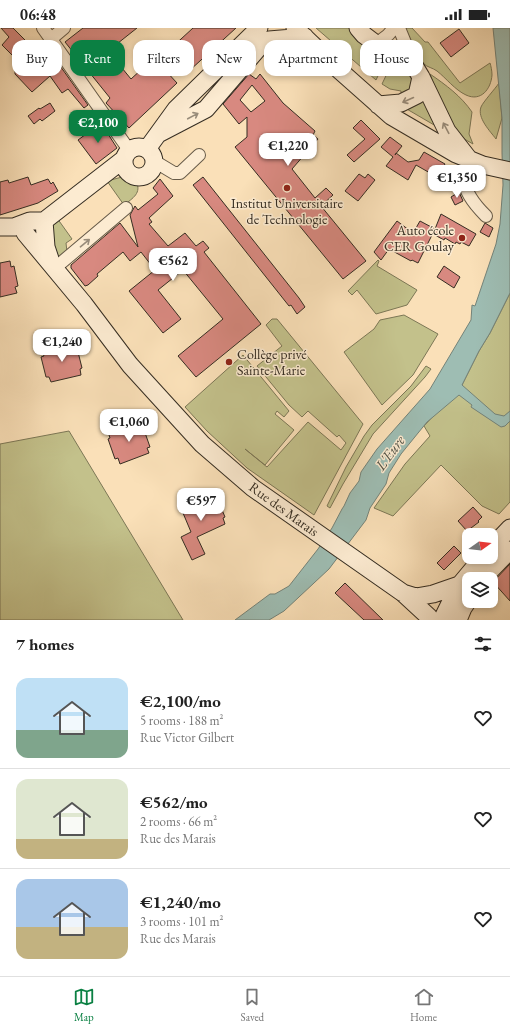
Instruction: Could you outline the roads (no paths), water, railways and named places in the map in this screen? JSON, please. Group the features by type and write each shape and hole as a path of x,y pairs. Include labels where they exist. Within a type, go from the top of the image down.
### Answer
{"main road":[{"path":"127,160 138,177 146,176 152,170 151,155 158,134 176,109 259,28"},
{"path":"158,134 206,109 261,45 270,40 300,32 338,69 391,116 448,150 470,160 503,169"},
{"path":"378,105 401,103 417,96 418,76"},
{"path":"420,76 447,132 470,160"},
{"path":"13,229 33,221 44,225 101,178 127,160 136,147 151,155"},
{"name":"Rue des Marais","path":"44,225 46,247 54,266"},
{"name":"Rue des Marais","path":"13,229 54,266 130,365 202,444 253,488 351,558 410,595 449,611"},
{"path":"498,541 510,528"},
{"path":"489,572 510,550"},
{"path":"410,595 433,594 449,611 479,564"}],"street":[{"path":"43,28 127,160"},
{"path":"51,39 64,28"},
{"path":"368,34 388,35 394,28"},
{"path":"398,28 403,40"},
{"path":"151,155 174,173 180,173 199,155"},
{"path":"470,160 465,172 464,181 466,189 476,206 486,216"},
{"path":"54,266 126,208"}],"water":[{"name":"L'Eure","path":"493,28 510,28 510,293 462,385 495,414 504,416 510,411 510,421 505,426 501,427 471,407 472,405 459,395 427,422 401,454 389,473 386,484 370,508 366,520 329,569 284,611 269,620 235,620 270,594 275,594 289,586 318,549 332,528 350,493 359,481 361,472 377,449 430,389 471,320 472,305 475,306 496,244 500,224 503,185 502,118"}],"place":[{"name":"Institut Universitaire de Technologie","path":"287,188"},
{"name":"Auto école CER Goulay","path":"462,238"},
{"name":"Collège privé Sainte-Marie","path":"229,362"}]}
